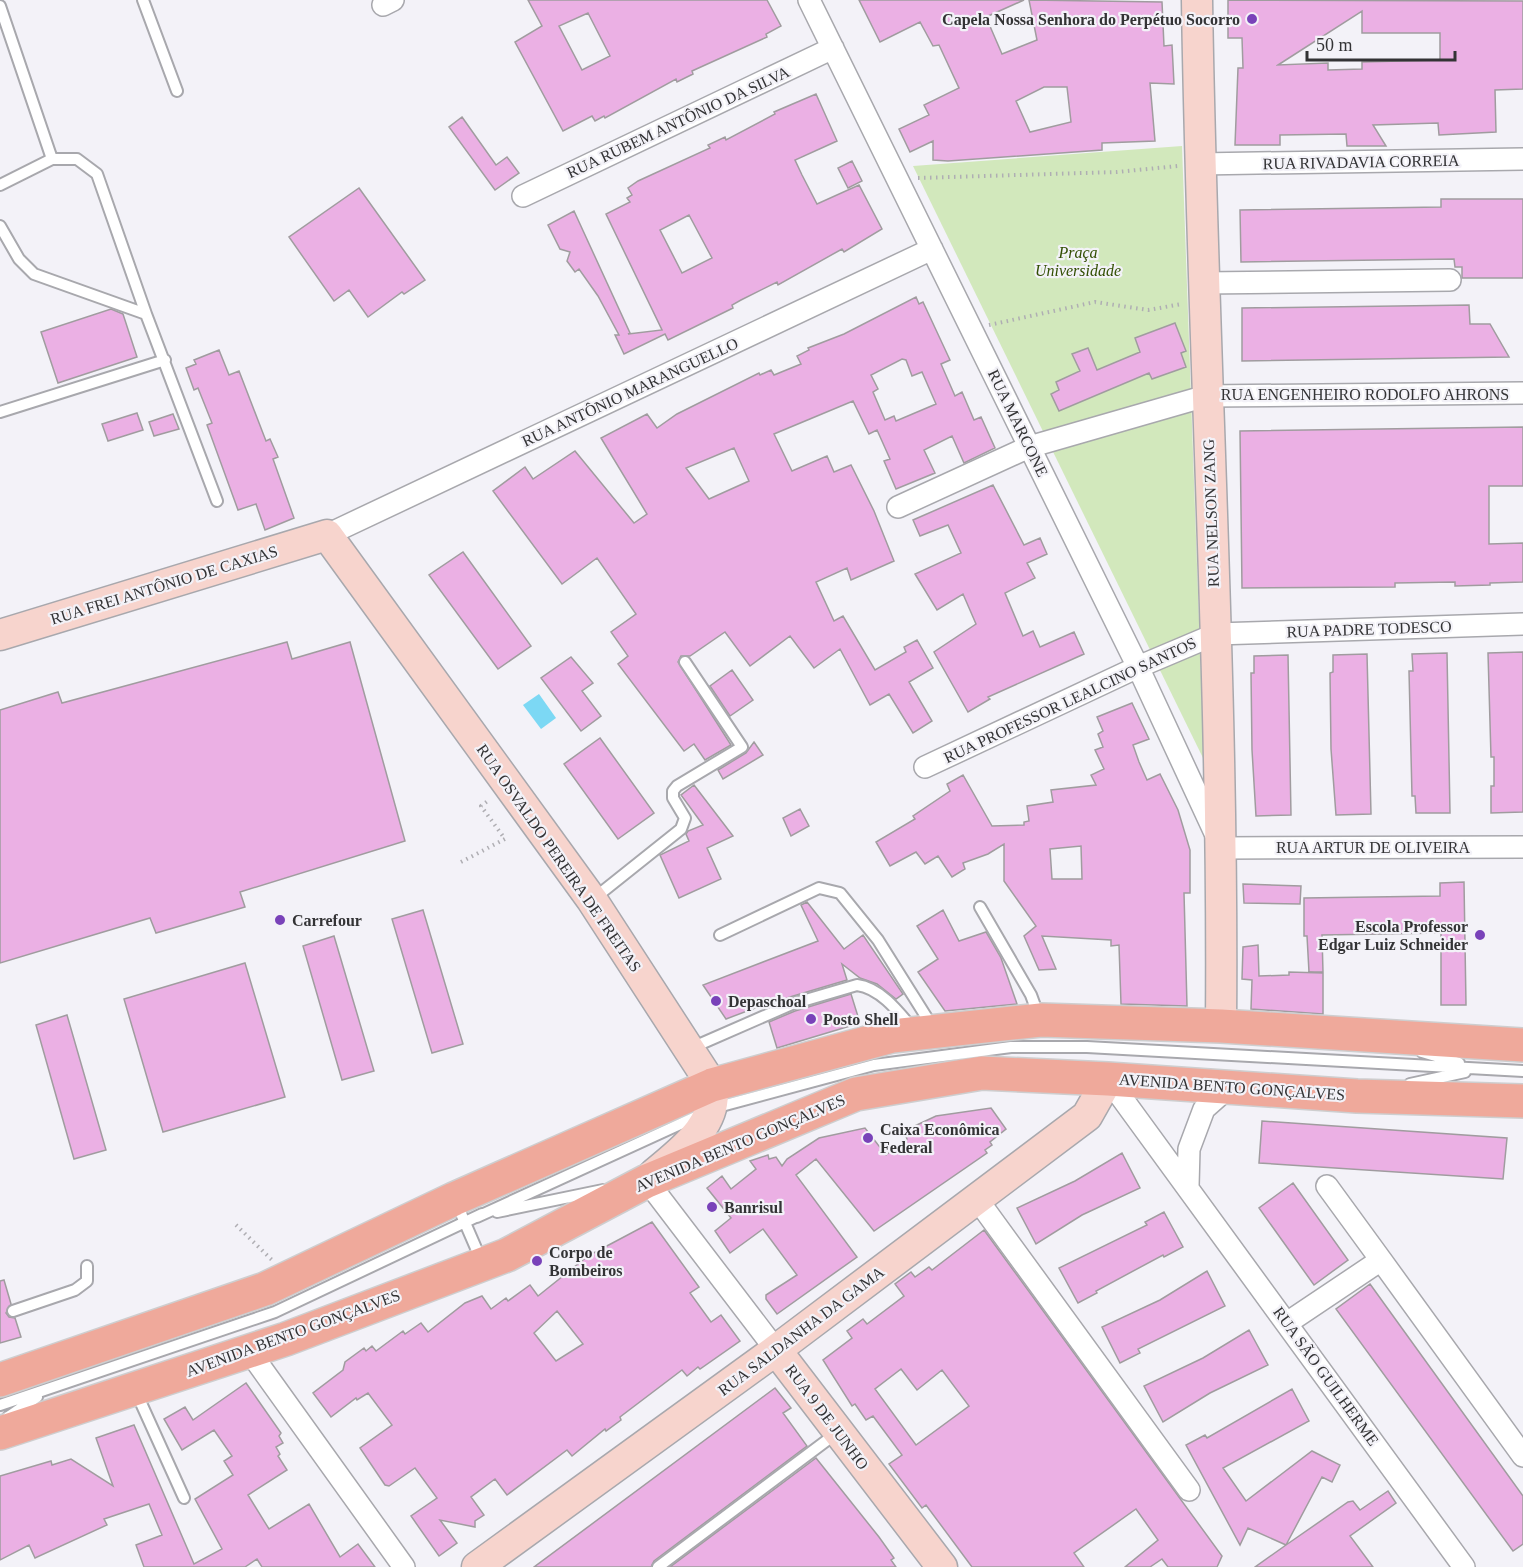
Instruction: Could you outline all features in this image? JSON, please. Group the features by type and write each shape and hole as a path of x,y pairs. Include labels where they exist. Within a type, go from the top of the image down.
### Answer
{"main road":[{"path":"0,1380 265,1288 466,1213 712,1097 892,1036 1041,1020 1221,1026 1523,1046"},
{"name":"AVENIDA BENTO GONÇALVES","path":"0,1433 249,1351 507,1255 647,1181 856,1094 982,1073 1108,1078 1357,1096 1523,1101"}],"street":[{"name":"RUA MARCONE","path":"809,0 1138,667 1222,848"},
{"name":"RUA NELSON ZANG","path":"1197,0 1199,164 1222,848 1221,1026"},
{"name":"RUA RUBEM ANTÔNIO DA SILVA","path":"523,196 833,48"},
{"name":"RUA RIVADAVIA CORREIA","path":"1199,164 1523,159"},
{"name":"RUA ANTÔNIO MARANGUELLO","path":"327,535 932,249"},
{"path":"1203,292 1450,280"},
{"name":"RUA ENGENHEIRO RODOLFO AHRONS","path":"898,507 1029,447 1206,396 1523,393"},
{"name":"RUA FREI ANTÔNIO DE CAXIAS","path":"0,635 327,535"},
{"name":"RUA OSVALDO PEREIRA DE FREITAS","path":"327,535 592,900 689,1049 712,1097"},
{"name":"RUA PADRE TODESCO","path":"1216,634 1523,624"},
{"name":"RUA PROFESSOR LEALCINO SANTOS","path":"925,767 1138,667 1216,634"},
{"name":"RUA ARTUR DE OLIVEIRA","path":"1222,848 1523,847"},
{"name":"RUA SÃO GUILHERME","path":"1108,1078 1464,1567"},
{"name":"RUA SALDANHA DA GAMA","path":"477,1567 776,1350 1087,1116 1108,1078"},
{"path":"1188,1186 1189,1149 1204,1109 1230,1086"},
{"path":"647,1181 703,1127 712,1097"},
{"name":"RUA 9 DE JUNHO","path":"647,1181 942,1567"},
{"path":"1328,1186 1523,1456"},
{"path":"977,1199 1189,1490"},
{"path":"1287,1323 1381,1260"},
{"path":"249,1351 404,1567"}],"lane":[{"path":"143,0 177,92"},
{"path":"0,6 52,159"},
{"path":"0,185 52,159 77,159 97,174 146,314 217,501"},
{"path":"0,226 20,259 34,274 146,314"},
{"path":"0,412 165,360"},
{"path":"592,900 681,829 685,819 673,798 673,791 677,786 742,747 685,662"},
{"path":"720,934 819,888 840,893 878,940 926,1034"},
{"path":"980,907 1031,995 1041,1020"},
{"path":"689,1049 792,1004 856,985 865,986 883,998 926,1034"},
{"path":"1359,1035 1479,1069"},
{"path":"712,1097 874,1065 1011,1047 1087,1047 1523,1071"},
{"path":"1357,1096 1479,1069"},
{"path":"0,1405 275,1312 466,1213 647,1181"},
{"path":"466,1213 483,1263"},
{"path":"13,1311 75,1290 87,1281 87,1266"},
{"path":"0,1392 49,1389"},
{"path":"0,1422 49,1389"},
{"path":"134,1389 184,1498"},
{"path":"658,1567 839,1432"}],"path":[{"path":"897,179 1117,172 1199,164"},
{"path":"972,329 1095,302 1148,310 1203,292"},
{"path":"461,862 505,839 481,806 509,786"},
{"path":"236,1225 273,1261 265,1265"}],"green space":[{"name":"Praça Universidade","path":"1182,146 1204,760 913,166"}],"water":[{"path":"539,694 556,718 541,729 523,705"}],"building":[{"path":"528,0 767,0 781,26 766,34 767,37 692,71 693,74 677,82 676,79 605,118 604,116 595,121 592,116 563,131 515,42 542,26","holes":["588,13 610,56 582,70 559,26"]},
{"path":"859,0 1024,0 986,17 1002,54 1037,40 1029,0 1162,2 1164,46 1172,45 1174,84 1150,83 1155,141 1102,143 1102,150 948,161 933,160 933,141 910,152 899,129 929,115 924,105 959,88 939,45 933,46 920,22 880,42","holes":["1044,87 1067,87 1071,122 1030,132 1016,101"]},
{"path":"1228,0 1523,1 1523,89 1495,90 1496,132 1439,135 1438,123 1373,125 1386,146 1347,146 1346,134 1280,135 1280,145 1235,145 1238,68 1243,68 1242,38 1228,38","holes":["1362,11 1362,33 1440,33 1440,60 1362,62 1362,69 1328,70 1328,63 1278,65"]},
{"path":"816,94 837,141 795,160 802,175 817,204 859,185 882,229 844,252 842,249 778,285 777,282 732,305 733,308 668,340 665,334 624,354 615,335 619,335 598,296 579,269 575,272 567,261 570,252 560,249 548,225 574,211 630,333 628,334 662,330 606,214 630,202 627,198 632,195 628,188 638,181 710,148 708,145 725,137 726,140 775,114 774,112","holes":["689,215 712,258 682,273 660,230"]},
{"path":"462,117 496,165 507,157 519,173 495,190 449,127"},
{"path":"852,161 862,181 848,188 838,168"},
{"path":"359,188 425,280 404,294 402,292 368,317 349,290 334,301 289,237"},
{"path":"1441,199 1523,199 1523,278 1462,278 1462,267 1455,267 1454,259 1241,262 1240,210 1441,207"},
{"path":"916,297 919,304 923,302 950,360 941,364 955,396 962,392 974,420 981,417 995,448 964,463 952,436 924,450 935,473 896,489 884,461 890,459 877,430 869,434 853,401 774,434 792,471 827,456 834,472 851,465 874,511 894,561 851,580 847,568 816,582 834,621 843,616 875,670 906,652 904,647 917,640 933,668 909,682 932,721 913,733 889,694 870,705 840,649 814,668 790,636 750,666 725,632 690,656 681,656 678,662 731,745 705,760 694,744 684,751 618,664 628,656 611,632 636,614 597,558 562,584 493,491 525,467 533,479 575,451 634,523 647,514 601,438 647,414 657,428 677,414 759,373 760,375 771,370 774,375 801,364 797,356 809,350 808,348 844,334","holes":["902,359 906,360 912,376 922,372 936,404 896,421 894,416 885,420 873,392 878,389 871,375","734,448 749,481 709,499 686,468"]},
{"path":"1469,305 1470,324 1490,324 1509,357 1242,361 1242,308"},
{"path":"111,309 123,314 137,357 58,383 41,332"},
{"path":"1175,323 1186,351 1181,353 1186,367 1152,379 1149,373 1059,411 1051,394 1059,390 1056,382 1080,371 1072,354 1088,348 1097,370 1140,352 1135,338"},
{"path":"219,350 229,375 239,371 266,441 270,439 278,457 273,459 294,518 265,530 256,504 238,510 207,425 212,423 198,388 194,390 186,368 196,364 194,360"},
{"path":"137,413 143,430 108,441 102,424"},
{"path":"173,414 179,429 154,436 149,422"},
{"path":"1523,427 1523,486 1489,486 1489,544 1523,543 1523,582 1455,586 1455,582 1395,583 1395,587 1242,588 1240,431"},
{"path":"993,485 1024,545 1040,538 1047,554 1027,563 1035,578 1005,593 1023,636 1033,631 1040,647 1074,632 1084,654 988,697 990,699 968,712 934,652 976,624 963,594 937,610 915,574 961,553 948,525 920,536 913,520"},
{"path":"463,552 531,646 498,669 429,575"},
{"path":"287,642 292,659 350,642 405,841 240,892 245,907 156,933 150,918 0,963 0,710 58,692 62,703"},
{"path":"1523,652 1523,812 1491,813 1494,757 1491,757 1488,653"},
{"path":"1447,653 1450,813 1416,813 1415,796 1412,796 1409,671 1413,671 1412,654"},
{"path":"1367,654 1371,814 1336,815 1331,749 1330,673 1333,672 1333,655"},
{"path":"1288,655 1291,815 1256,816 1251,673 1254,673 1254,656"},
{"path":"571,657 593,683 582,691 601,716 581,731 541,678"},
{"path":"732,670 753,700 730,716 710,686"},
{"path":"1132,703 1149,739 1133,745 1139,762 1147,780 1160,774 1178,810 1190,850 1190,893 1184,893 1187,1006 1121,1004 1119,945 1111,946 1111,940 1042,936 1056,969 1039,970 1024,936 1036,926 1004,881 1004,844 988,854 963,863 965,869 952,877 938,856 925,864 916,852 890,866 876,842 915,819 913,816 950,791 947,784 963,775 992,826 1024,825 1024,822 1029,821 1027,806 1053,802 1051,790 1096,785 1091,775 1104,769 1095,750 1103,747 1098,734 1103,731 1097,717","holes":["1081,846 1082,879 1052,879 1050,849"]},
{"path":"600,738 654,813 618,839 564,764"},
{"path":"754,742 763,755 723,779 718,770 746,753"},
{"path":"694,785 733,836 707,848 721,879 679,898 660,855 689,841 686,834 688,831 703,825 681,795"},
{"path":"800,809 809,826 791,836 783,818"},
{"path":"1464,882 1466,1005 1441,1005 1441,933 1322,935 1323,972 1309,972 1307,936 1304,936 1304,898 1440,896 1440,883"},
{"path":"1243,884 1301,886 1300,904 1244,903"},
{"path":"807,902 844,949 863,935 903,994 896,999 877,984 860,978 842,964 847,980 790,997 764,1008 763,1005 726,1019 703,985 818,941 801,905"},
{"path":"423,910 463,1044 432,1053 392,919"},
{"path":"943,910 959,941 986,932 1001,958 1017,1004 945,1011 918,972 938,959 917,926"},
{"path":"334,936 374,1071 342,1080 303,946"},
{"path":"1258,945 1259,976 1289,975 1289,972 1323,973 1323,1014 1251,1009 1252,980 1242,979 1243,947"},
{"path":"245,963 285,1097 163,1132 124,999"},
{"path":"851,994 860,1023 777,1048 769,1022 795,1011"},
{"path":"67,1015 106,1150 74,1159 36,1025"},
{"path":"991,1108 1006,1129 990,1142 992,1145 985,1150 987,1153 874,1231 816,1159 796,1175 857,1257 777,1314 766,1299 766,1295 797,1275 763,1229 730,1253 715,1231 731,1218 707,1188 722,1176 731,1189 756,1169 750,1161 768,1155 769,1159 776,1157 782,1166 787,1159 819,1138 865,1128 886,1155 907,1139 904,1131 936,1116"},
{"path":"1262,1121 1507,1138 1503,1179 1259,1163"},
{"path":"1122,1153 1140,1188 1082,1215 1036,1244 1017,1208 1075,1181"},
{"path":"1293,1183 1348,1260 1314,1285 1259,1208"},
{"path":"1164,1212 1183,1247 1164,1257 1163,1255 1078,1303 1059,1268 1147,1225 1145,1222"},
{"path":"652,1222 699,1287 690,1293 711,1322 721,1315 740,1341 687,1376 682,1370 620,1417 621,1420 606,1431 605,1429 572,1456 567,1450 507,1495 495,1479 471,1497 484,1515 475,1521 475,1527 440,1520 457,1543 439,1556 411,1516 437,1498 415,1468 389,1486 385,1485 360,1448 392,1425 368,1393 357,1400 356,1398 331,1417 313,1393 343,1370 345,1362 364,1348 366,1351 372,1346 376,1351 403,1331 405,1334 421,1323 428,1332 465,1303 482,1296 491,1309 506,1298 508,1301 530,1285 538,1296 588,1256","holes":["557,1311 583,1344 556,1361 534,1333"]},
{"path":"984,1230 1222,1556 1217,1567 1168,1567 1162,1559 1150,1567 1125,1567 1158,1540 1136,1509 1074,1553 1084,1567 972,1567 926,1505 922,1508 889,1464 902,1455 873,1416 866,1420 855,1404 852,1406 823,1360 852,1338 847,1331 863,1319 867,1324 904,1296 895,1284 911,1272 915,1277 929,1267 932,1270","holes":["901,1369 917,1390 942,1370 969,1406 916,1445 875,1389"]},
{"path":"1207,1271 1225,1306 1138,1349 1140,1353 1120,1363 1102,1327 1160,1300"},
{"path":"4,1280 11,1304 6,1313 9,1317 15,1318 21,1337 0,1343 0,1281"},
{"path":"1370,1284 1523,1496 1523,1544 1513,1551 1336,1309"},
{"path":"1249,1330 1268,1365 1210,1393 1163,1422 1144,1386 1203,1358"},
{"path":"246,1383 281,1433 279,1436 283,1443 276,1447 280,1454 278,1456 287,1470 248,1495 269,1529 309,1504 340,1557 358,1544 375,1567 262,1567 257,1559 245,1567 144,1567 136,1545 162,1535 149,1504 104,1519 107,1525 35,1558 29,1545 0,1560 0,1476 51,1461 52,1465 71,1459 113,1486 96,1438 134,1425 194,1564 222,1549 195,1499 233,1475 224,1461 232,1456 214,1430 182,1450 164,1419 185,1407 193,1420"},
{"path":"775,1388 791,1408 783,1413 807,1446 654,1561 651,1567 534,1567"},
{"path":"1292,1389 1309,1421 1223,1468 1246,1501 1312,1451 1340,1465 1332,1482 1322,1477 1286,1545 1248,1528 1240,1545 1186,1445 1205,1435 1207,1438"},
{"path":"816,1458 879,1537 894,1558 891,1560 896,1567 670,1567"},
{"path":"1388,1491 1396,1503 1350,1536 1373,1567 1255,1567 1348,1502 1353,1501 1360,1510"}],"place":[{"name":"Capela Nossa Senhora do Perpétuo Socorro","path":"1252,19"},
{"name":"Carrefour","path":"280,920"},
{"name":"Escola Professor Edgar Luiz Schneider","path":"1480,935"},
{"name":"Depaschoal","path":"716,1001"},
{"name":"Posto Shell","path":"811,1019"},
{"name":"Caixa Econômica Federal","path":"868,1138"},
{"name":"Banrisul","path":"712,1207"},
{"name":"Corpo de Bombeiros","path":"537,1261"}]}
